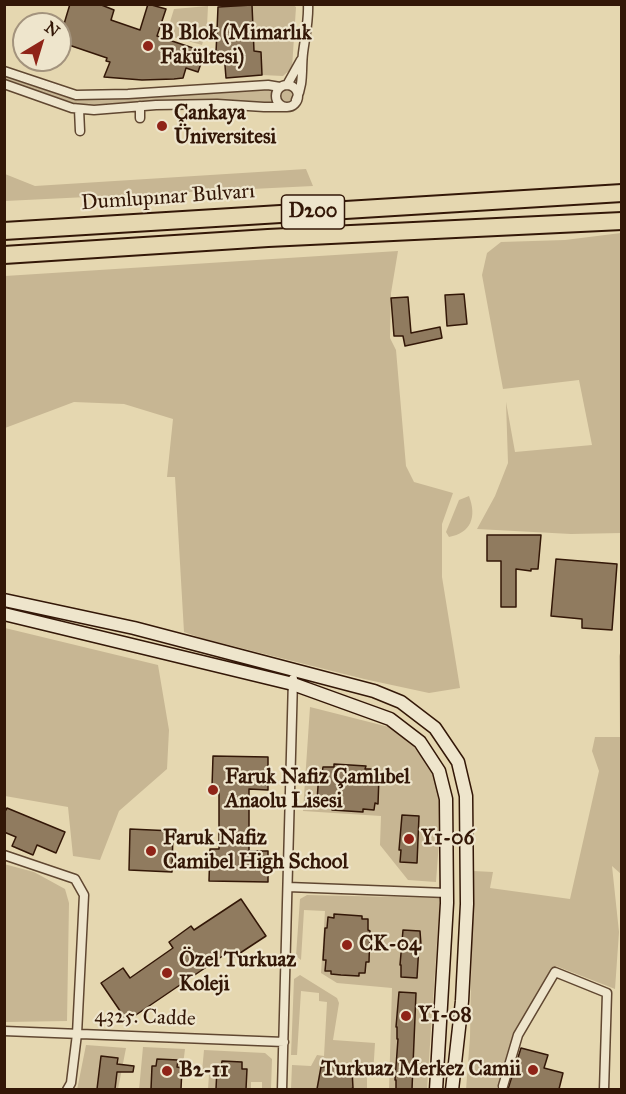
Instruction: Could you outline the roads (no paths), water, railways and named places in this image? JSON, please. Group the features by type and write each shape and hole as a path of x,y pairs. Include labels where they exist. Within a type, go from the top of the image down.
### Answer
{"highway":[{"name":"Dumlupınar Bulvarı","path":"4,231 621,193"},
{"name":"D200","path":"4,255 268,238 621,221"}],"street":[{"path":"4,84 80,109 217,104 285,107 292,105 300,92 308,4"},
{"path":"285,107 277,100 276,93 284,86 303,57"},
{"path":"4,71 76,95 268,85 284,86 296,90 296,100"},
{"path":"140,106 140,118"},
{"path":"80,109 80,132"},
{"path":"4,600 134,628 374,691 401,702 435,728 458,762 466,796 468,882 462,1001 452,1089"},
{"path":"4,614 293,684 390,720 420,742 439,771 446,799 447,893 436,1089"},
{"path":"282,1089 293,670"},
{"path":"4,855 75,879 84,895 77,1034 71,1083 68,1089"},
{"path":"288,887 447,893"},
{"path":"503,1086 518,1035 555,972 607,993 604,1089"},
{"name":"4325. Cadde","path":"4,1031 284,1042"}],"place":[{"name":"B Blok (Mimarlık Fakültesi)","path":"148,46"},
{"name":"Çankaya Üniversitesi","path":"162,126"},
{"name":"Faruk Nafiz Çamlıbel Anaolu Lisesi","path":"213,790"},
{"name":"Y1-06","path":"409,839"},
{"name":"Faruk Nafiz Camibel High School","path":"151,851"},
{"name":"CK-04","path":"347,945"},
{"name":"Özel Turkuaz Koleji","path":"167,973"},
{"name":"Y1-08","path":"406,1016"},
{"name":"Turkuaz Merkez Camii","path":"533,1070"},
{"name":"B2-11","path":"167,1071"}]}
